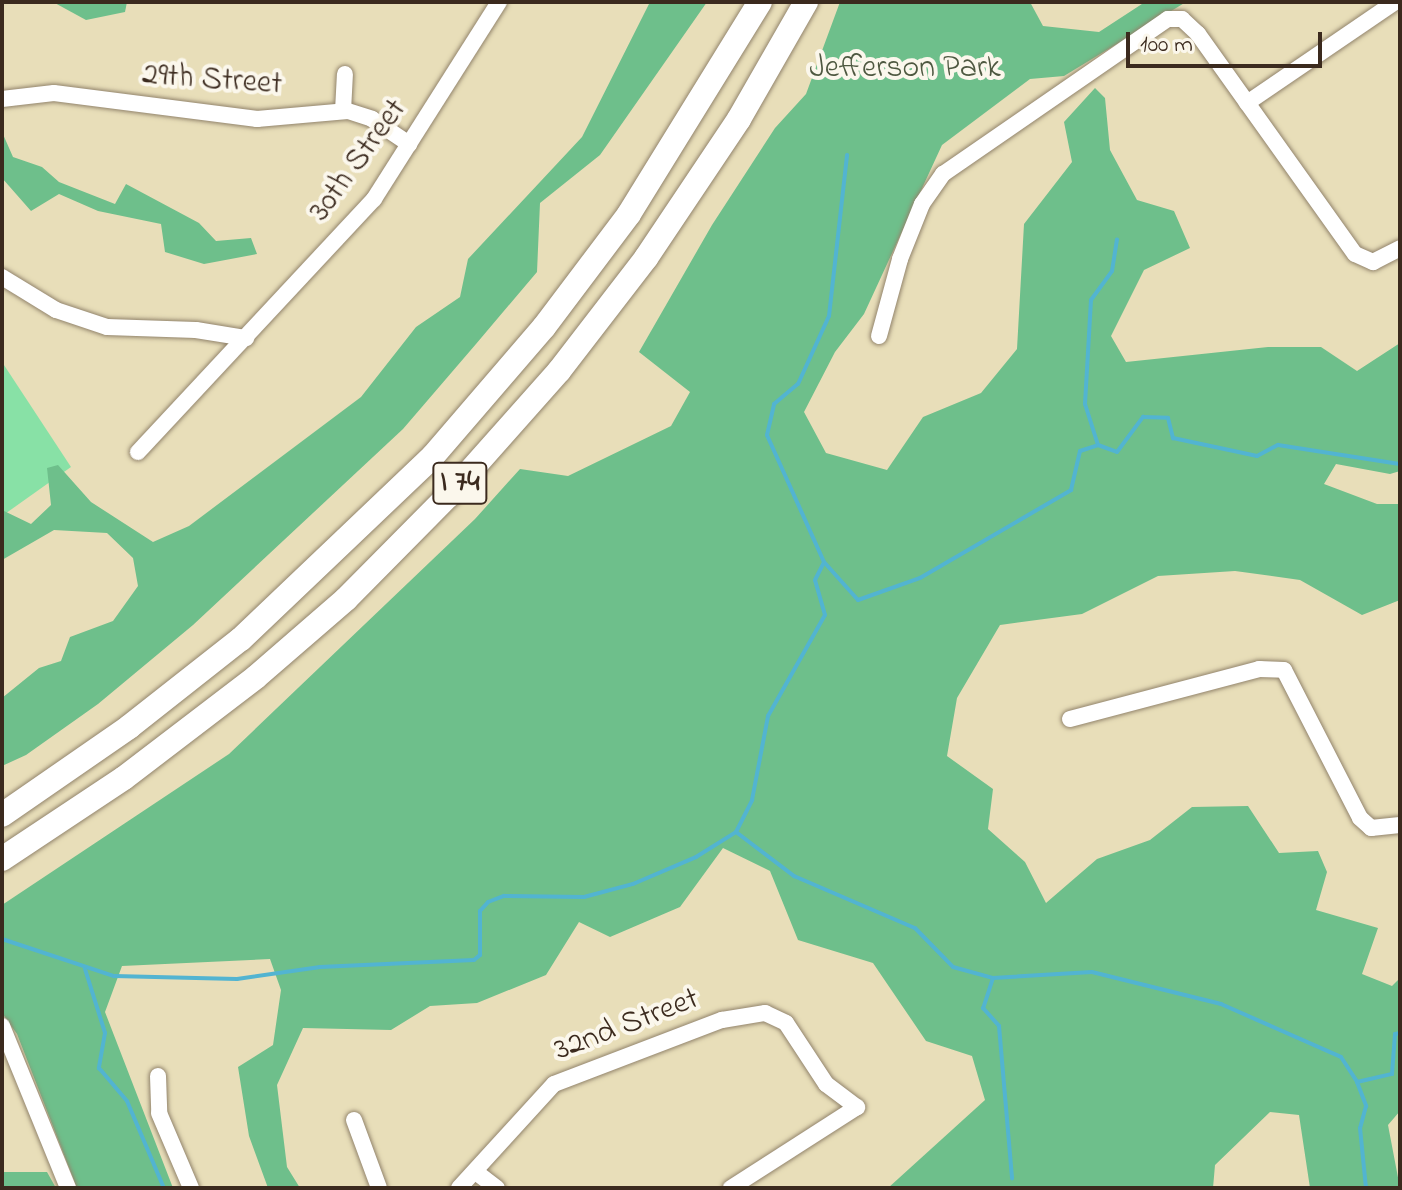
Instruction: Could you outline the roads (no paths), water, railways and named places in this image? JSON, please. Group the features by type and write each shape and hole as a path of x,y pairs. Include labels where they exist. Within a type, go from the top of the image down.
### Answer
{"highway":[{"name":"I 74","path":"2,815 106,744 241,639 433,456 544,327 629,214 760,2"},
{"name":"I 74","path":"2,859 124,778 256,677 346,599 448,496 559,371 646,258 739,119 806,2"}],"street":[{"name":"30th Street","path":"138,452 353,224 409,144 499,2"},
{"path":"1247,103 1395,2"},
{"path":"879,336 900,259 922,204 943,174 1159,23 1182,19 1247,103 1346,245 1373,262 1400,248"},
{"path":"343,111 345,74"},
{"name":"29th Street","path":"2,99 54,93 257,119 343,111 372,119 409,144"},
{"path":"2,277 56,310 107,327 196,330 246,338"},
{"path":"1070,719 1259,669 1284,670 1355,810 1371,828 1400,825"},
{"name":"32nd Street","path":"459,1188 477,1173 554,1084 722,1020 765,1013 786,1023 826,1084 857,1107 731,1188"},
{"path":"2,1026 68,1188"},
{"path":"158,1076 159,1113 191,1188"},
{"path":"354,1120 379,1188"},
{"path":"477,1173 497,1188"}],"waterway":[{"path":"824,562 767,435 774,404 798,384 829,316 847,155"},
{"path":"1098,445 1085,404 1091,300 1112,271 1117,239"},
{"path":"2,939 114,976 237,979 320,967 474,960 480,955 480,911 488,902 504,896 584,897 633,884 696,857 736,832 752,800 768,716 825,615 815,580 824,562 858,600 920,578 1071,490 1080,451 1098,445 1117,452 1143,417 1168,418 1173,438 1257,456 1278,445 1400,464"},
{"path":"736,832 794,876 915,928 953,967 993,978 1092,972 1221,1004 1341,1057 1357,1082 1392,1074 1395,1034 1400,1033"},
{"path":"85,969 105,1033 99,1068 127,1101 164,1188"},
{"path":"993,978 983,1008 999,1026 1012,1178"},
{"path":"1357,1082 1366,1106 1360,1128 1366,1188"}],"park label":[{"name":"Jefferson Park","path":"905,69"}]}
